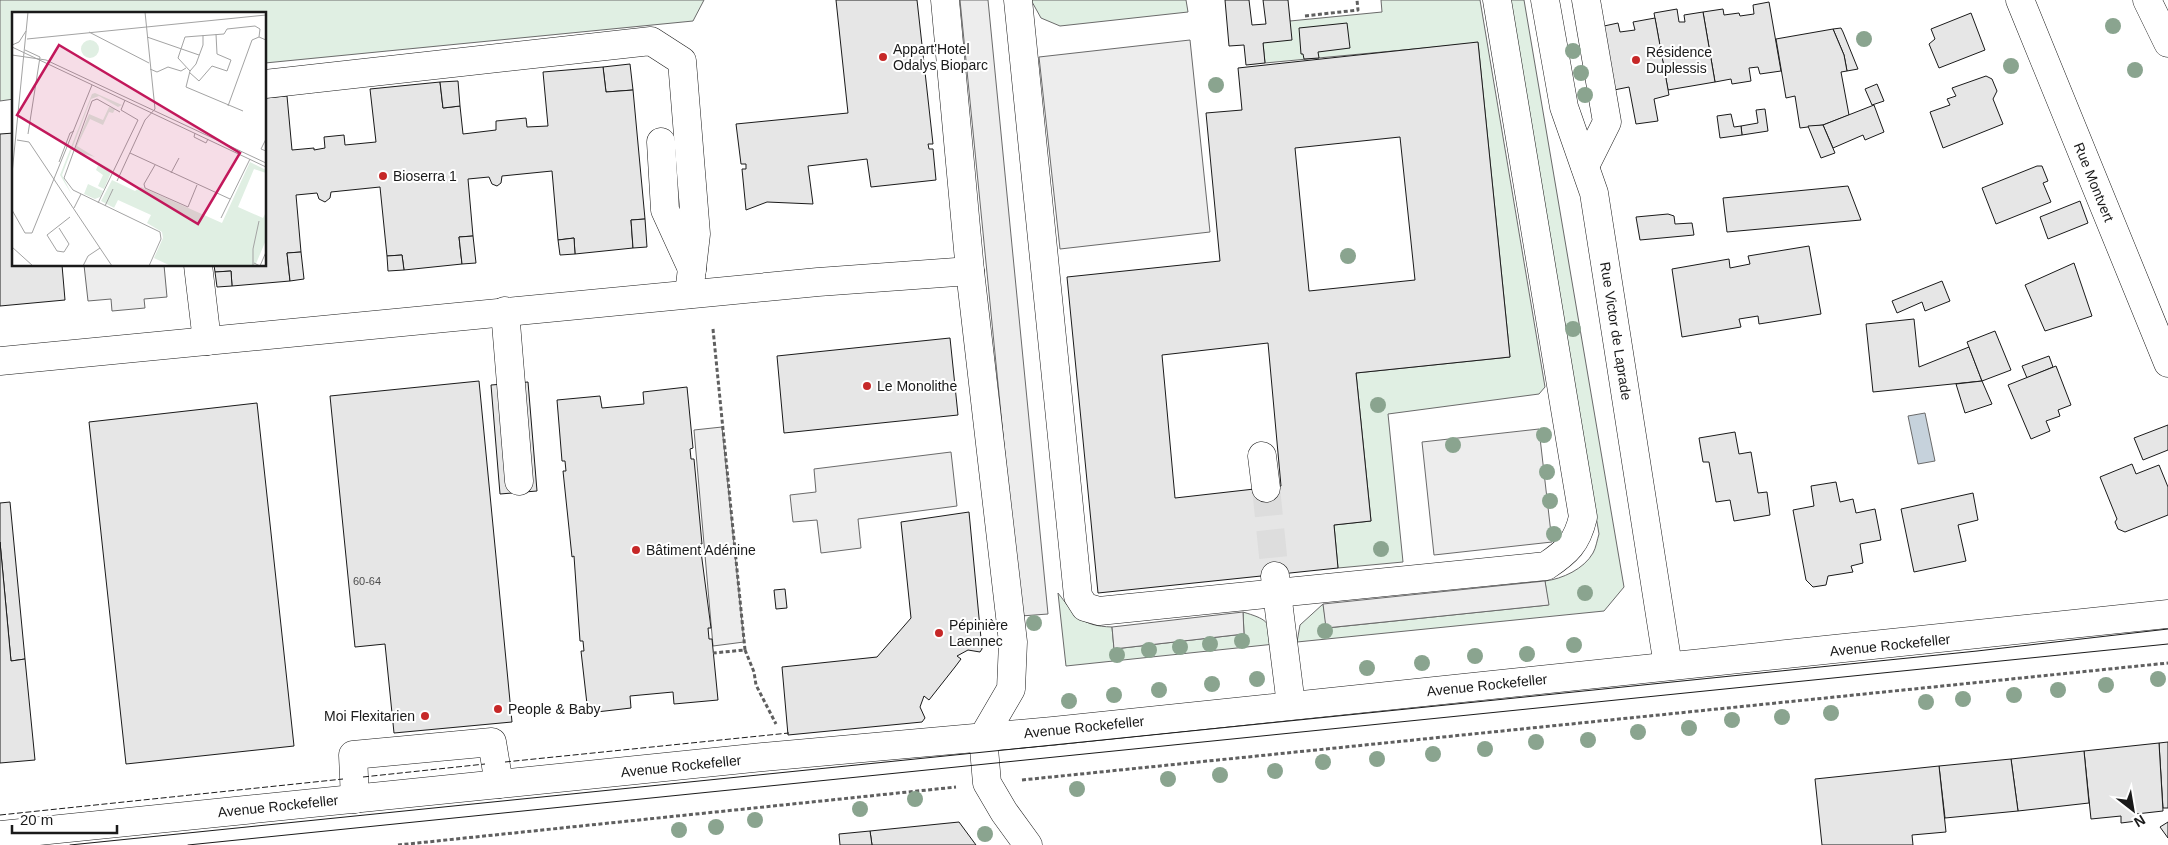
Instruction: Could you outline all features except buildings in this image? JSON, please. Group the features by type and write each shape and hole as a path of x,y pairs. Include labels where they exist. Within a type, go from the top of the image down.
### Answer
{"main road":[{"path":"946,0 970,271 1013,642 1011,689 983,737 987,783 1004,812 1028,845"},
{"path":"1018,0 1076,584 1078,596 1084,607 1099,611 1276,584 1546,566 1564,554 1578,535 1583,517 1497,0"},
{"name":"Rue Victor de Laprade","path":"1545,0 1564,107 1594,193 1668,666"},
{"path":"1585,166 1607,122 1586,0"},
{"name":"Rue Montvert","path":"2020,0 2168,363"},
{"path":"2147,0 2168,43"},
{"path":"266,84 652,41 682,61 696,234 690,282"},
{"path":"661,142 665,210 690,282"},
{"path":"198,266 207,340"},
{"path":"0,361 505,311 690,282 970,271"},
{"path":"505,311 519,481"},
{"path":"1262,456 1266,488"},
{"path":"1276,584 1291,705"},
{"name":"Avenue Rockefeller","path":"0,835 499,784 983,737 1054,732 1291,705 1969,637 2168,614"},
{"path":"354,799 353,755 362,754 492,742 499,784"}],"path":[{"path":"1305,16 1358,10 1357,0"},
{"path":"713,329 745,650 754,672 756,685 777,726"},
{"path":"713,653 745,650"},
{"path":"398,845 2168,663"}],"green space":[{"path":"0,0 704,0 693,21 266,63 266,12 12,12 12,99 0,101"},
{"path":"1031,0 1186,0 1188,12 1060,26 1041,18"},
{"path":"1381,0 1480,0 1545,387 1539,394 1388,414 1403,562 1338,568 1334,525 1371,521 1356,373 1510,357 1478,43 1265,63 1263,43 1290,21 1382,12"},
{"path":"1509,0 1524,0 1624,587 1604,611 1297,642 1300,625 1323,604 1327,628 1548,605 1545,581 1572,572 1589,559 1595,549 1599,534"},
{"path":"1058,593 1075,614 1086,622 1112,627 1114,649 1244,634 1243,612 1266,622 1271,630 1275,644 1066,666"}],"shaded area":[{"path":"960,0 988,0 1048,614 1021,616"},
{"path":"1190,40 1210,232 1060,249 1039,57"},
{"path":"84,266 164,266 167,297 144,299 145,308 112,311 111,299 88,301"},
{"path":"1925,413 1935,461 1918,464 1908,416"},
{"path":"722,427 744,642 713,646 694,430"},
{"path":"1539,429 1552,542 1434,555 1422,442"},
{"path":"951,452 957,506 858,519 861,548 821,553 817,520 793,522 790,495 816,492 814,469"},
{"path":"1545,581 1549,605 1326,628 1323,604"},
{"path":"1243,612 1244,634 1114,649 1112,627"}],"tunnel":[{"path":"1266,488 1275,575"}],"tram line":[{"path":"70,845 1977,651 2168,629"},
{"path":"188,845 2168,644"}],"fence":[{"path":"505,762 789,733"},
{"path":"363,777 485,764"},
{"path":"0,815 343,779"}],"place":[{"name":"Appart'Hotel Odalys Bioparc","path":"883,57"},
{"name":"Résidence Duplessis","path":"1636,60"},
{"name":"Bioserra 1","path":"383,176"},
{"name":"Le Monolithe","path":"867,386"},
{"name":"Bâtiment Adénine","path":"636,550"},
{"name":"Pépinière Laennec","path":"939,633"},
{"name":"People & Baby","path":"498,709"},
{"name":"Moi Flexitarien","path":"425,716"}]}
